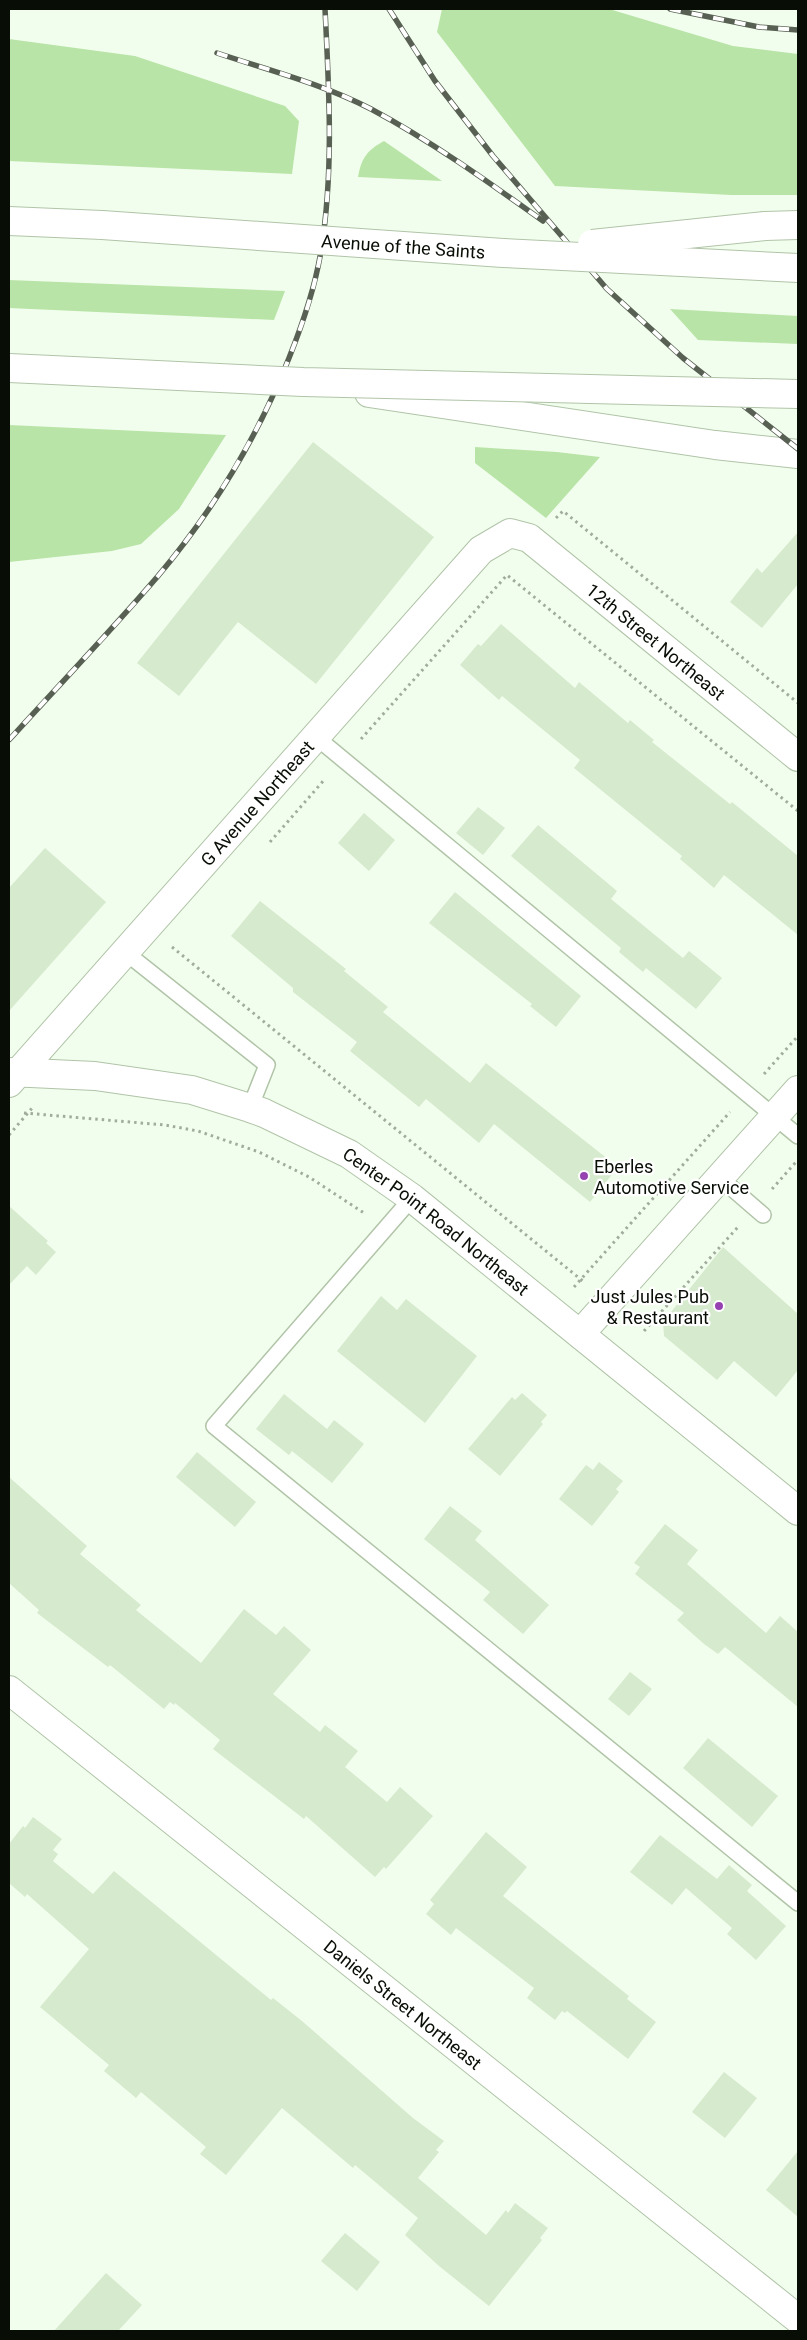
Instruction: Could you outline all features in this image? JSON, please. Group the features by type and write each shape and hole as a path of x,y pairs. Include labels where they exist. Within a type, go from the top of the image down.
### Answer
{"main road":[{"name":"Avenue of the Saints","path":"9,220 503,253 798,268"},
{"path":"503,253 765,226 798,225"},
{"path":"9,368 303,382 798,394"},
{"path":"303,382 520,416 798,454"},
{"name":"G Avenue Northeast","path":"12,1076 125,952 481,550 510,533"},
{"name":"12th Street Northeast","path":"510,533 530,538 798,757"},
{"name":"Center Point Road Northeast","path":"12,1076 95,1076 192,1090 264,1113 349,1154 412,1198 798,1510"},
{"path":"580,1334 798,1090"},
{"name":"Daniels Street Northeast","path":"9,1690 798,2319"}],"lane":[{"path":"316,737 798,1136"},
{"path":"125,952 267,1065 250,1108"},
{"path":"719,1178 759,1211"},
{"path":"412,1198 214,1426 798,1903"}],"path":[{"path":"552,523 563,511 798,703"},
{"path":"265,847 507,575 798,811"},
{"path":"170,954 181,942"},
{"path":"169,945 590,1287"},
{"path":"570,1291 798,1036"},
{"path":"9,1135 39,1101"},
{"path":"16,1113 165,1125 198,1132 259,1152 309,1177 368,1216"},
{"path":"644,1331 759,1211 798,1160"}],"green space":[{"path":"442,9 609,9 733,46 798,54 798,195 731,195 555,186 437,32"},
{"path":"9,39 135,56 285,106 299,121 292,174 9,161"},
{"path":"384,141 442,181 358,177 366,156 373,148"},
{"path":"9,280 285,291 274,320 9,308"},
{"path":"670,309 798,316 798,344 698,340"},
{"path":"9,425 226,435 179,509 141,544 112,551 9,562"},
{"path":"475,447 557,452 600,457 546,518 475,463"}],"building":[{"path":"313,442 434,537 316,684 238,622 179,696 137,663"},
{"path":"798,532 798,584 762,628 730,602 757,568 762,573"},
{"path":"501,624 575,688 579,682 628,723 630,720 654,740 652,742 730,804 732,802 798,856 798,935 724,875 714,888 680,859 682,856 574,768 580,760 502,696 499,700 460,665 478,644 481,646"},
{"path":"478,807 505,828 483,855 456,833"},
{"path":"364,813 395,840 369,871 338,843"},
{"path":"538,825 617,891 611,899 683,958 689,951 722,978 696,1009 646,968 643,972 619,952 621,948 511,856"},
{"path":"45,848 106,902 9,1011 9,888"},
{"path":"455,892 581,996 556,1027 530,1006 532,1004 429,923"},
{"path":"260,901 346,969 344,971 388,1007 383,1012 470,1083 486,1063 618,1167 590,1202 494,1124 479,1143 426,1099 419,1107 350,1051 357,1042 293,992 293,988 231,936"},
{"path":"9,1206 48,1241 46,1243 56,1252 36,1275 27,1266 9,1285"},
{"name":"Just Jules Pub & Restaurant","path":"723,1247 798,1314 798,1370 776,1397 734,1361 717,1380 664,1336 663,1322"},
{"path":"381,1296 397,1310 406,1299 477,1356 425,1423 337,1351"},
{"path":"522,1393 547,1415 541,1422 543,1424 500,1476 468,1449 512,1397 515,1400"},
{"path":"284,1394 327,1429 334,1420 364,1444 332,1483 292,1451 289,1455 256,1429"},
{"path":"197,1452 256,1502 235,1527 176,1477"},
{"path":"599,1462 623,1481 616,1489 619,1492 592,1526 559,1499 586,1465 593,1470"},
{"path":"9,1477 87,1546 80,1554 141,1605 136,1610 201,1663 244,1609 276,1635 284,1626 311,1650 273,1694 320,1732 325,1725 358,1751 345,1767 387,1802 400,1787 433,1816 386,1869 384,1867 375,1877 306,1816 304,1819 213,1749 220,1740 175,1703 174,1705 170,1702 164,1709 110,1665 108,1667 37,1613 39,1610 9,1583"},
{"path":"450,1506 482,1531 475,1540 549,1605 523,1634 483,1600 490,1592 424,1539"},
{"path":"665,1524 698,1550 687,1564 766,1633 780,1616 798,1632 798,1707 725,1647 718,1654 704,1644 677,1620 684,1613 635,1574 640,1567 634,1563"},
{"path":"630,1672 652,1689 629,1716 608,1699"},
{"path":"708,1738 778,1796 752,1827 683,1768"},
{"path":"33,1817 62,1839 53,1850 58,1854 53,1861 93,1894 114,1871 271,2000 273,1998 302,2021 413,2118 444,2141 436,2150 439,2152 418,2178 486,2235 506,2210 508,2213 515,2203 548,2228 540,2238 542,2240 489,2306 439,2266 405,2235 418,2218 355,2165 353,2168 282,2108 226,2175 200,2154 206,2147 141,2092 136,2098 104,2071 109,2065 40,2007 89,1949 27,1894 25,1897 9,1883 9,1844"},
{"path":"486,1832 527,1867 503,1896 629,1996 627,1999 656,2022 628,2059 567,2011 565,2013 562,2011 555,2020 527,1998 534,1988 456,1928 451,1935 426,1914 434,1904 430,1900"},
{"path":"660,1835 717,1879 729,1865 752,1885 747,1891 786,1926 756,1960 727,1934 732,1928 686,1888 672,1905 630,1872"},
{"path":"724,2072 757,2098 725,2138 692,2112"},
{"path":"798,2151 798,2217 766,2190"},
{"path":"345,2233 380,2262 357,2291 321,2261"},
{"path":"106,2273 142,2305 118,2331 54,2331"}],"railway":[{"path":"9,740 158,576 197,526 232,472 277,387 299,332 312,292 325,221 329,160 325,9"},
{"path":"389,9 435,81 493,156 607,289 683,358 798,449"},
{"path":"670,9 759,27 798,30"},
{"path":"217,53 315,85 371,109 437,148 543,221"}],"place":[{"name":"Eberles Automotive Service","path":"584,1176"},
{"name":"Just Jules Pub & Restaurant","path":"719,1306"}]}
